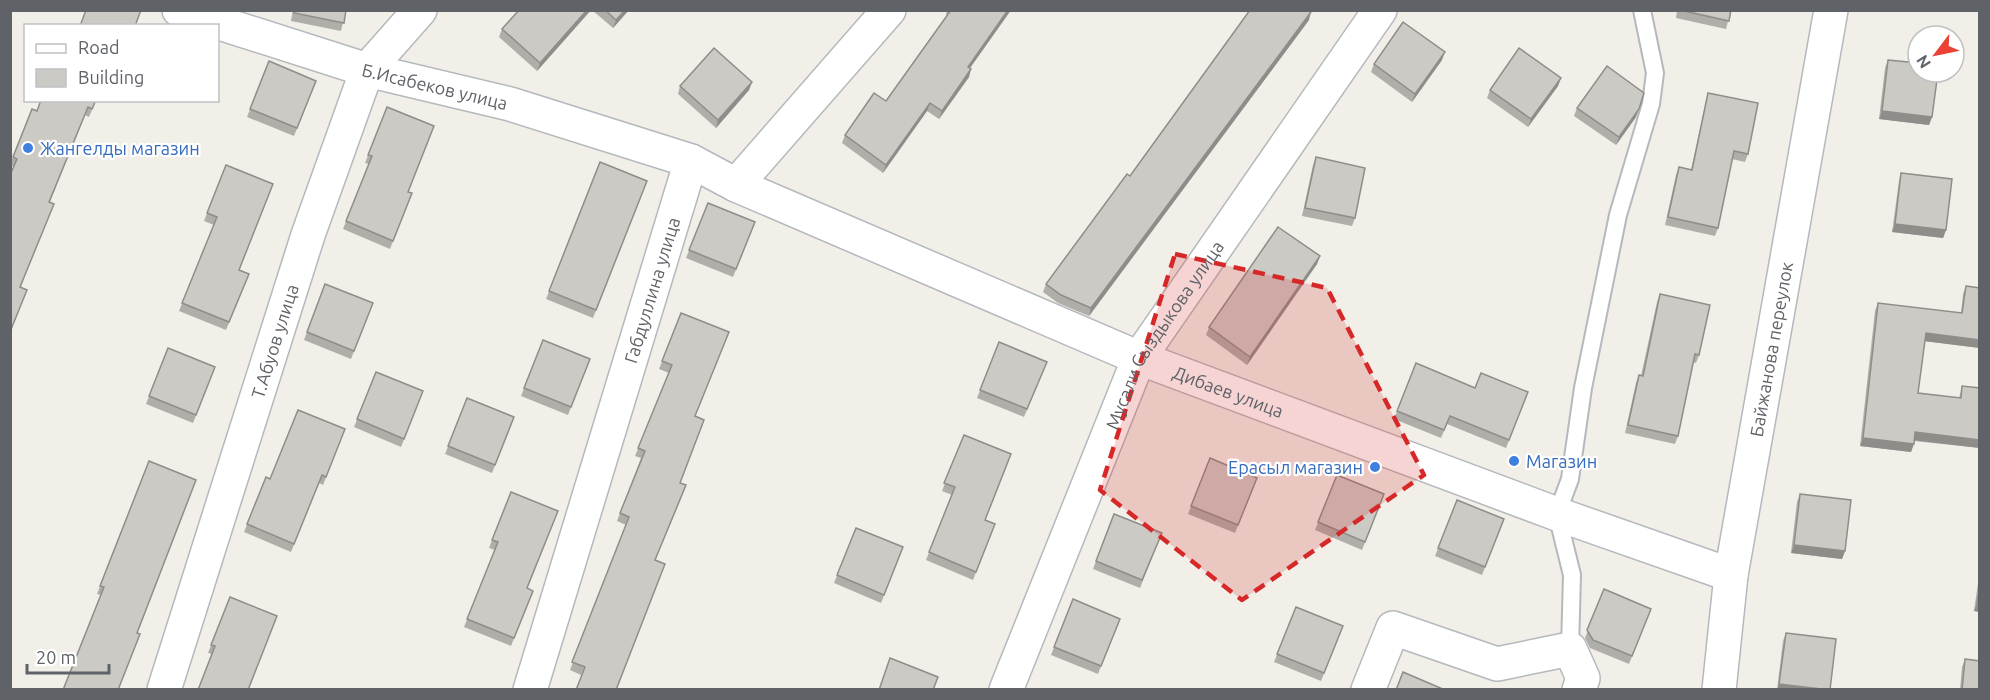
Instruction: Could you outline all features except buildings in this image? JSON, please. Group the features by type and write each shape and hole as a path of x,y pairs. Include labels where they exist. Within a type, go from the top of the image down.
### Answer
{"street":[{"name":"Б.Исабеков улица","path":"179,10 367,70 510,104 691,161"},
{"name":"Т.Абуов улица","path":"164,690 308,235 367,70 420,10"},
{"path":"691,161 736,185 889,10"},
{"name":"Мусали Сыздыкова улица","path":"1006,690 1139,358 1380,10"},
{"name":"Байжанова переулок","path":"1719,690 1731,575 1831,10"},
{"name":"Габдуллина улица","path":"530,690 691,161"},
{"name":"Дибаев улица","path":"736,185 1139,358 1557,514 1731,575"},
{"path":"1368,690 1393,628 1497,664 1570,648 1583,678 1579,690"}],"lane":[{"path":"1570,648 1572,575 1557,514 1570,478 1582,388 1618,215 1651,104 1655,73 1642,10"}],"highlighted area":[{"path":"1175,254 1327,288 1424,475 1242,600 1100,490"}],"place":[{"name":"Жангелды магазин","path":"28,148"},
{"name":"Магазин","path":"1514,461"},
{"name":"Ерасыл магазин","path":"1375,467"}]}
